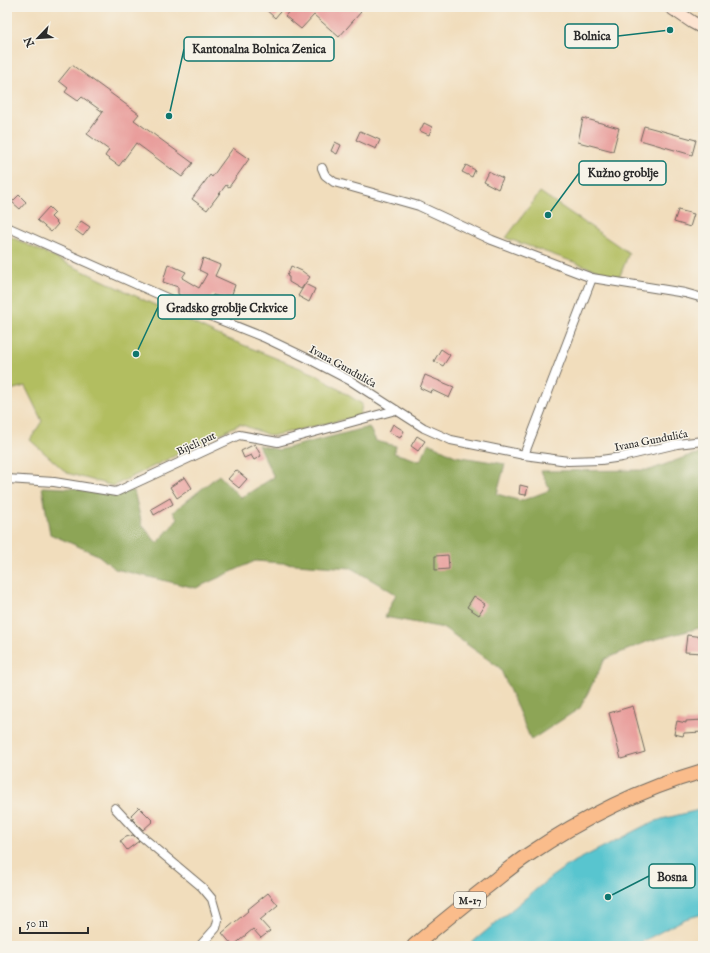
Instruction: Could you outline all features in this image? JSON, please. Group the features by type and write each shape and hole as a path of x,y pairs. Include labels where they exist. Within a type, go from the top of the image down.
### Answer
{"highway":[{"name":"M-17","path":"414,946 509,869 543,845 590,817 624,801 703,771"}],"main road":[{"path":"670,7 703,28"}],"street":[{"path":"322,168 325,175 334,182 419,206 492,240 592,278 685,293 703,298"},
{"name":"Ivana Gundulića","path":"7,227 185,306 263,337 351,381 424,428 451,440 524,455 568,461 622,458 676,444 703,441"},
{"path":"524,455 592,278"},
{"name":"Bijeli put","path":"7,479 54,482 116,492 239,435 278,442 396,410"},
{"path":"115,808 140,835 202,887 212,899 218,920 216,928 200,946"}],"green space":[{"path":"540,192 629,253 619,278 506,238"},
{"path":"7,235 216,334 315,374 362,404 360,416 271,436 240,424 113,486 67,473 30,440 42,421 25,386 7,391"},
{"path":"369,427 376,441 396,446 394,453 420,461 429,443 455,456 505,464 497,494 521,501 550,490 541,471 650,470 688,456 703,453 703,627 649,641 605,659 580,708 531,740 500,668 444,628 385,617 396,594 351,568 255,561 196,588 115,569 98,555 50,534 42,487 134,491 142,525 157,543 178,519 173,512 219,475 241,498 274,477 258,445 279,450"}],"water":[{"path":"703,809 703,914 685,919 634,946 468,946 551,877 568,865 646,825 662,819"}],"building":[{"path":"263,7 284,7 275,18"},
{"path":"293,7 355,7 361,12 339,37 314,15 301,29 285,16"},
{"path":"72,65 139,114 134,120 193,163 182,177 136,143 119,166 105,156 109,150 87,134 103,112 82,97 78,101 65,92 68,88 59,81"},
{"path":"583,118 619,128 613,151 578,142"},
{"path":"424,123 432,127 429,135 420,131"},
{"path":"644,126 696,140 692,155 640,140"},
{"path":"360,131 380,140 376,149 356,140"},
{"path":"335,142 341,145 337,154 331,151"},
{"path":"233,148 249,159 229,187 226,185 207,210 192,199 210,175 212,177"},
{"path":"466,165 475,170 472,177 462,172"},
{"path":"488,171 503,178 498,189 483,181"},
{"path":"19,195 26,202 20,209 12,202"},
{"path":"49,207 55,213 51,217 58,224 51,232 37,220"},
{"path":"678,210 694,214 690,227 674,222"},
{"path":"81,221 90,227 83,236 75,230"},
{"path":"203,258 220,265 215,276 235,285 230,300 213,295 205,306 187,300 178,294 178,287 163,282 168,264 186,272 182,278 199,288 207,274 199,270"},
{"path":"291,266 310,277 301,289 289,282 289,277 287,276"},
{"path":"305,284 315,289 309,302 298,296"},
{"path":"441,349 450,355 443,366 434,361"},
{"path":"425,375 454,387 449,398 432,390 431,393 420,388"},
{"path":"393,424 404,431 400,438 389,432"},
{"path":"417,436 425,441 418,451 411,446"},
{"path":"255,444 261,456 254,460 251,455 244,458 241,451"},
{"path":"236,470 247,479 239,488 228,479"},
{"path":"185,477 192,488 177,498 170,487"},
{"path":"520,485 528,487 526,495 519,494"},
{"path":"170,498 173,504 154,515 151,509"},
{"path":"448,555 449,569 435,570 435,556"},
{"path":"474,596 486,604 479,615 467,607"},
{"path":"687,635 703,637 703,653 685,652"},
{"path":"633,706 645,752 621,759 609,713"},
{"path":"703,720 703,732 684,733 683,736 674,734 677,721 686,723 686,721"},
{"path":"139,807 153,821 143,830 132,819 134,818 131,815"},
{"path":"133,835 139,841 127,850 120,841"},
{"path":"268,893 278,905 260,920 270,931 261,938 253,929 233,946 222,933"}],"place":[{"name":"Bolnica","path":"670,30"},
{"name":"Kantonalna Bolnica Zenica","path":"169,116"},
{"name":"Kužno groblje","path":"548,215"},
{"name":"Gradsko groblje Crkvice","path":"136,354"},
{"name":"Bosna","path":"608,897"}]}
